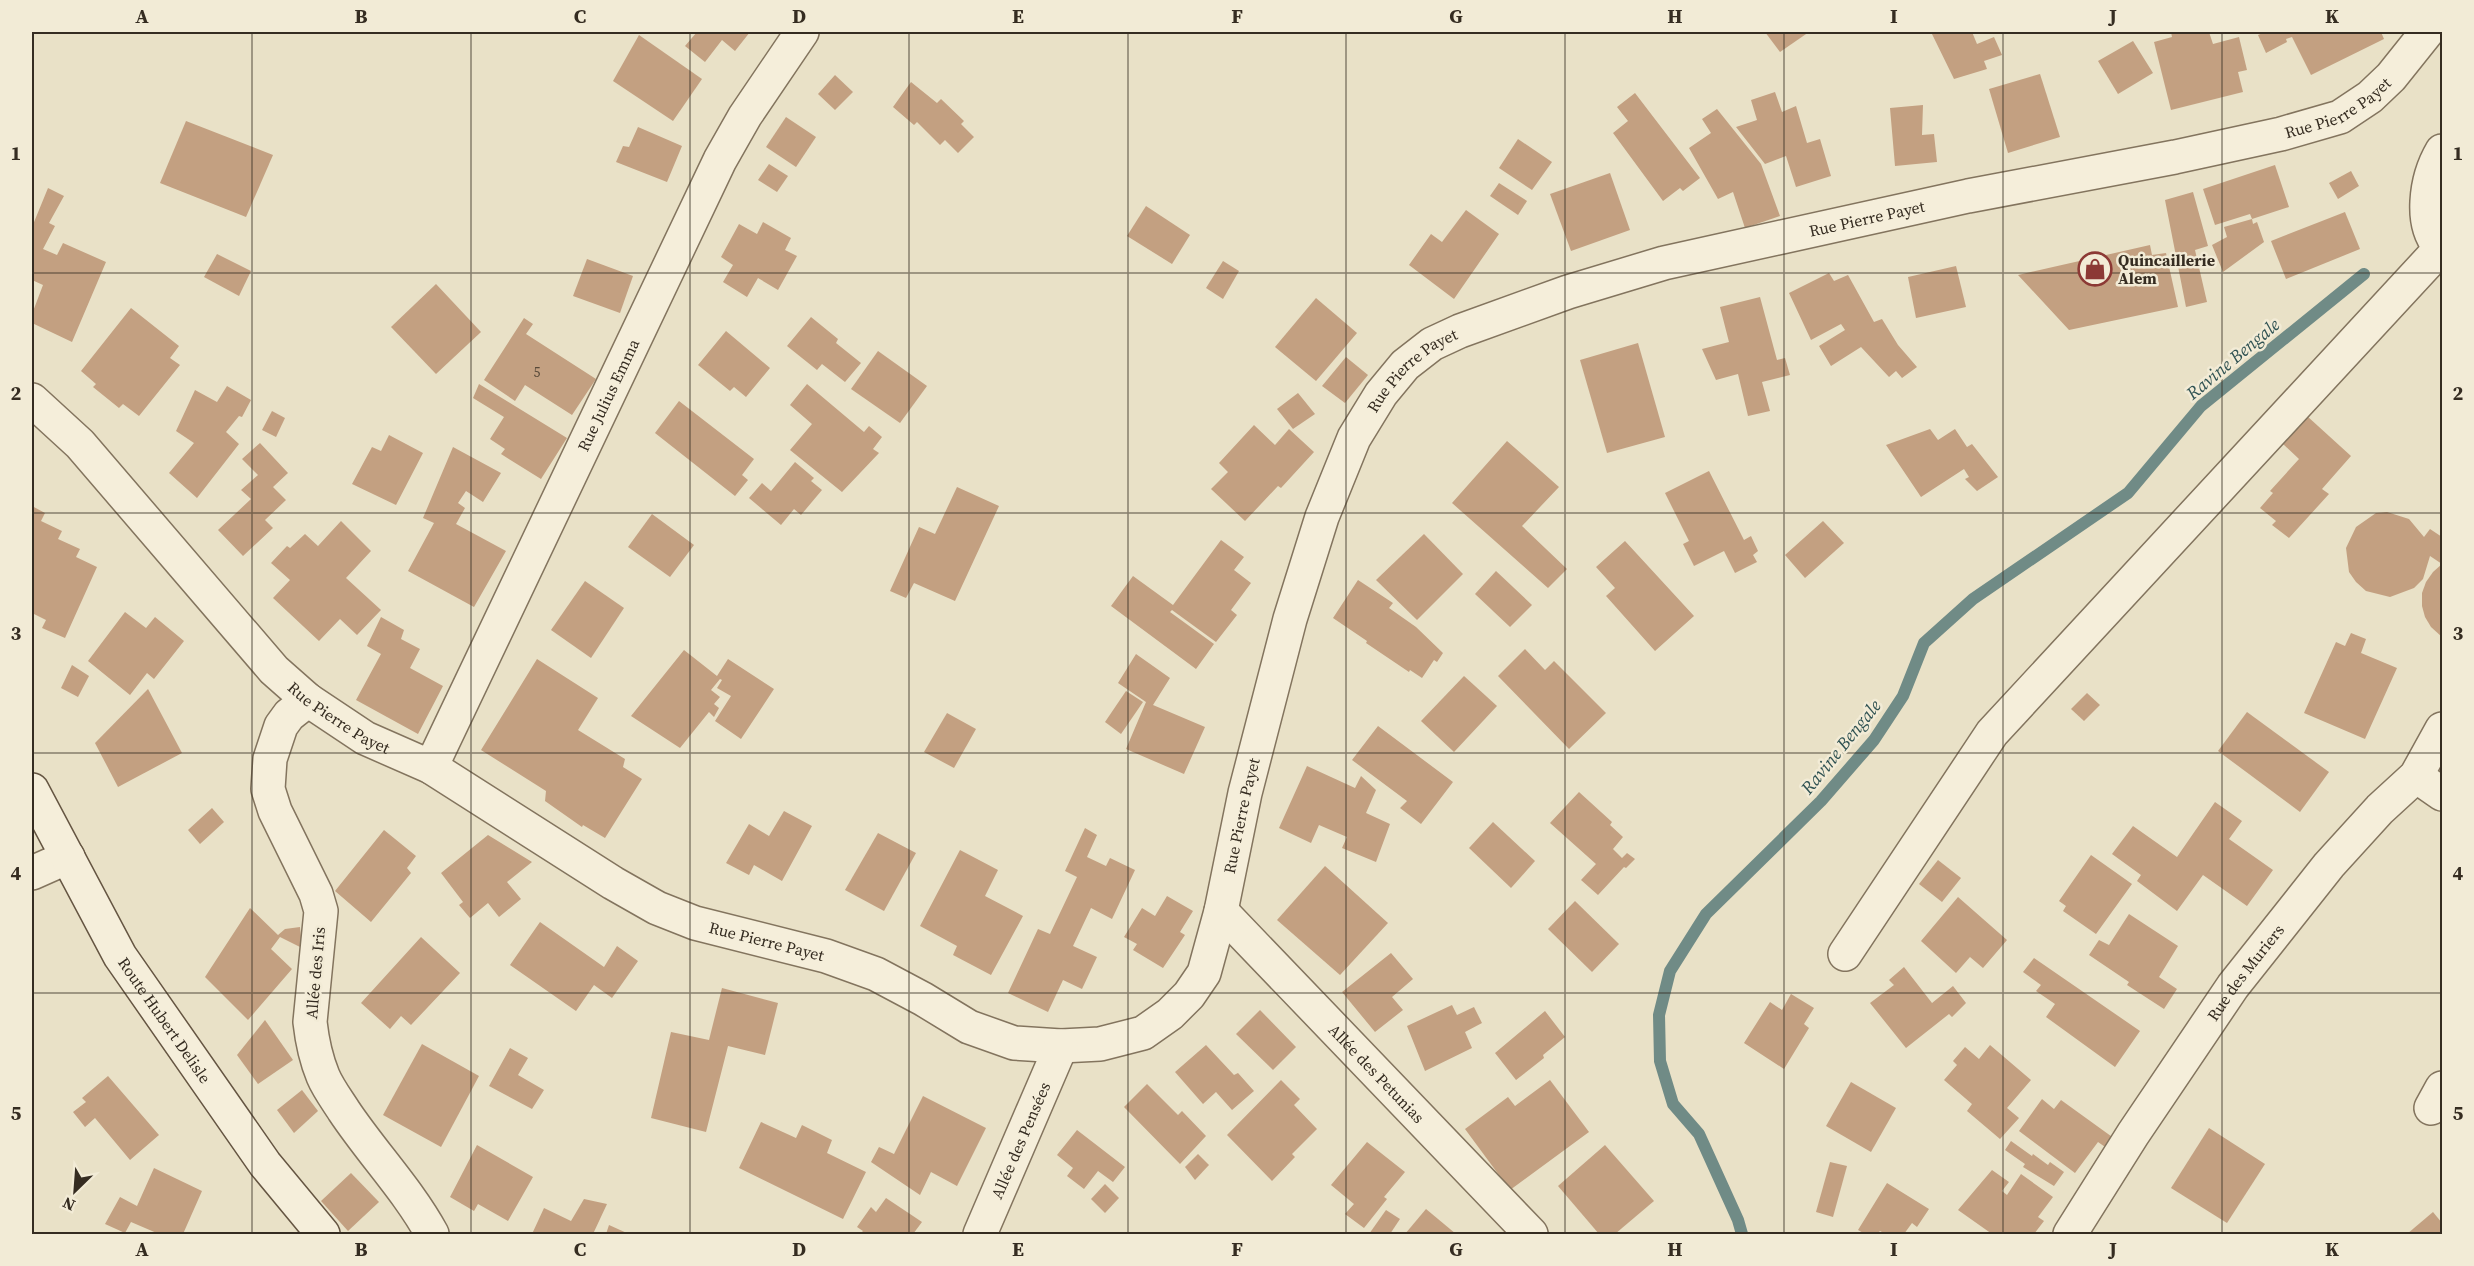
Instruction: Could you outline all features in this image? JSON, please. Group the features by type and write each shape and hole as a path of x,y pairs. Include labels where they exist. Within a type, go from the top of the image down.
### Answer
{"street":[{"name":"Rue Julius Emma","path":"431,767 720,160 745,116 802,32"},
{"name":"Rue Pierre Payet","path":"32,400 80,444 274,670 308,700 365,738 431,767 613,883 657,908 695,923 826,956 876,974 969,1027 1014,1043 1061,1046 1100,1044 1143,1033 1170,1014 1189,995 1204,973 1221,911 1245,793 1290,619 1322,517 1354,438 1381,394 1405,365 1432,344 1568,292 1664,263 1968,196 2185,155 2281,134 2340,117 2370,97 2391,77 2427,32"},
{"path":"1845,954 1992,733 2441,249 2430,229 2426,214 2429,190 2442,151"},
{"name":"Allée des Iris","path":"308,700 289,714 281,726 270,759 268,789 274,811 316,894 321,911 310,1022 312,1040 323,1077 333,1094 419,1211 432,1234"},
{"name":"Rue des Muriers","path":"2070,1234 2133,1134 2233,986 2329,865 2379,809 2429,785 2442,729"},
{"name":"Route Hubert Delisle","path":"32,790 120,956 265,1164 323,1234"},
{"path":"32,873 68,857"},
{"name":"Allée des Petunias","path":"1221,911 1531,1234"},
{"name":"Allée des Pensées","path":"980,1234 1061,1046"}],"building":[{"path":"697,32 750,32 735,51 722,40 705,62 685,46"},
{"path":"1765,32 1809,32 1780,52"},
{"path":"1931,32 1972,32 1977,44 1994,37 2002,55 1984,61 1987,69 1954,79"},
{"path":"2171,32 2209,32 2213,44 2239,37 2247,70 2238,72 2243,92 2171,110 2154,42 2172,37"},
{"path":"2265,32 2381,32 2384,39 2311,75 2292,37 2266,53 2258,35"},
{"path":"639,35 702,79 673,121 613,81"},
{"path":"2133,41 2153,73 2118,94 2098,61"},
{"path":"2040,74 2060,137 2008,153 1989,89"},
{"path":"835,75 853,92 835,110 818,94"},
{"path":"911,82 937,103 941,99 964,121 961,124 974,137 958,153 945,140 940,145 917,122 914,125 893,107"},
{"path":"1775,92 1782,112 1796,106 1807,143 1820,139 1831,176 1796,187 1786,156 1765,164 1736,127 1757,120 1751,100"},
{"path":"1635,93 1700,178 1683,191 1680,188 1663,201 1613,133 1628,121 1617,107"},
{"path":"1923,105 1922,135 1934,134 1937,162 1895,166 1890,108"},
{"path":"1717,109 1761,164 1780,216 1745,228 1733,192 1718,199 1689,148 1711,133 1702,119"},
{"path":"786,117 816,137 796,167 766,147"},
{"path":"186,121 273,155 246,217 160,183"},
{"path":"638,127 682,146 667,182 616,162 623,146 629,147"},
{"path":"1518,139 1552,162 1532,190 1499,168"},
{"path":"769,164 788,176 777,192 758,180"},
{"path":"2275,165 2289,207 2252,219 2250,214 2215,225 2203,189"},
{"path":"2351,171 2359,186 2338,199 2329,183"},
{"path":"1610,173 1630,230 1571,251 1550,194"},
{"path":"1499,183 1527,201 1518,215 1490,196"},
{"path":"48,188 64,196 49,223 55,226 43,249 57,255 63,243 106,262 72,342 32,323 32,314 43,285 32,280 32,227"},
{"path":"2193,192 2208,246 2195,250 2207,302 2186,307 2165,200"},
{"path":"1146,206 1190,235 1172,264 1127,236"},
{"path":"1466,210 1499,234 1454,299 1409,265 1431,234 1442,242"},
{"path":"2345,212 2360,249 2286,279 2271,241"},
{"path":"2252,219 2253,224 2257,222 2264,242 2223,272 2212,245 2227,237 2224,227"},
{"path":"763,222 791,238 785,250 797,256 778,290 758,278 747,297 723,282 733,265 721,257 739,224 757,234"},
{"path":"2150,245 2152,255 2166,253 2178,307 2069,330 2018,275"},
{"path":"217,254 251,271 239,296 204,277"},
{"path":"587,259 633,276 620,313 573,296"},
{"path":"1223,261 1239,271 1223,299 1206,288"},
{"path":"1956,266 1966,307 1916,318 1908,277"},
{"path":"1829,273 1834,281 1848,275 1874,322 1882,319 1898,345 1917,367 1902,378 1896,371 1889,377 1861,347 1831,366 1819,346 1845,330 1841,324 1811,340 1789,293"},
{"path":"436,284 481,332 436,374 391,327"},
{"path":"1760,297 1777,360 1785,358 1790,375 1762,382 1770,411 1748,416 1738,374 1716,380 1702,349 1729,342 1720,307"},
{"path":"1316,298 1357,333 1316,381 1275,347"},
{"path":"131,308 179,346 170,358 180,365 139,416 123,404 119,408 93,387 96,384 81,371"},
{"path":"811,317 838,339 836,343 861,363 845,382 822,364 817,370 787,346"},
{"path":"524,318 533,324 526,334 596,379 572,415 525,385 515,401 484,380"},
{"path":"726,331 770,368 746,397 734,387 730,391 698,365"},
{"path":"1638,343 1665,437 1607,453 1580,360"},
{"path":"878,351 927,386 900,423 851,389"},
{"path":"1346,357 1368,375 1345,403 1322,386"},
{"path":"479,384 567,438 541,479 501,454 505,449 490,439 504,417 473,398"},
{"path":"807,384 864,432 869,426 882,437 873,449 879,453 842,492 790,450 812,424 790,405"},
{"path":"227,386 251,400 242,417 239,416 226,432 239,444 197,498 169,473 194,443 176,431 195,390 217,402"},
{"path":"1298,393 1315,414 1293,429 1277,409"},
{"path":"679,401 754,459 742,475 748,480 735,496 655,433"},
{"path":"272,411 285,418 276,437 262,430"},
{"path":"2307,416 2351,456 2322,489 2329,494 2289,538 2272,525 2276,521 2260,508 2273,493 2270,491 2299,459 2282,443"},
{"path":"1254,425 1275,445 1289,429 1314,452 1281,488 1278,486 1245,521 1211,489 1228,472 1219,463"},
{"path":"1930,429 1938,440 1955,429 1967,447 1972,444 1998,477 1977,491 1965,479 1969,477 1964,469 1921,497 1886,445"},
{"path":"389,435 423,453 396,505 352,484 372,447 381,451"},
{"path":"1507,441 1559,487 1522,526 1567,569 1548,588 1452,503"},
{"path":"260,443 288,473 273,487 286,500 265,520 273,528 243,556 218,530 251,499 241,490 258,475 242,459"},
{"path":"453,447 501,473 483,502 466,491 458,503 465,508 456,524 506,551 474,607 408,571 434,523 423,518"},
{"path":"795,462 814,478 811,481 822,490 801,515 794,509 781,525 749,498 762,483 771,491"},
{"path":"1709,471 1744,540 1751,536 1758,551 1753,555 1757,562 1735,573 1724,551 1694,566 1683,544 1689,541 1665,493"},
{"path":"957,487 999,506 955,601 914,583 906,598 890,591 919,527 935,534"},
{"path":"32,506 45,513 41,521 62,531 58,539 80,549 76,557 97,567 65,638 42,628 46,620 32,613"},
{"path":"2387,512 2409,519 2424,537 2430,529 2442,537 2442,564 2430,556 2423,579 2414,588 2390,597 2366,591 2356,582 2349,572 2346,548 2356,527 2376,513"},
{"path":"652,514 694,545 670,577 628,547"},
{"path":"341,521 371,551 346,578 381,610 357,635 340,619 319,641 273,598 290,580 271,563 287,546 290,548 305,534 318,546"},
{"path":"1823,521 1844,543 1805,578 1785,555"},
{"path":"1424,534 1463,574 1417,620 1376,580"},
{"path":"1221,540 1244,557 1234,570 1251,583 1231,610 1237,615 1216,642 1172,610 1170,612 1214,644 1196,669 1111,606 1133,576 1173,605"},
{"path":"1625,541 1694,616 1655,651 1606,596 1615,588 1596,567"},
{"path":"2442,564 2442,637 2431,627 2425,617 2422,593 2426,582"},
{"path":"1496,571 1532,605 1510,627 1475,594"},
{"path":"1358,580 1393,603 1389,608 1416,627 1443,653 1437,662 1434,660 1422,678 1410,670 1409,672 1333,618"},
{"path":"585,581 624,608 591,658 551,630"},
{"path":"125,612 146,628 155,617 184,641 154,679 147,673 130,695 88,661"},
{"path":"381,617 404,630 401,639 420,649 410,668 443,686 418,734 356,700 381,654 367,646"},
{"path":"2351,633 2366,639 2361,653 2397,668 2365,739 2304,713 2336,642 2345,646"},
{"path":"1525,649 1545,670 1554,661 1606,713 1569,749 1498,676"},
{"path":"684,650 717,676 728,659 774,689 741,739 715,721 731,696 717,688 722,680 720,679 711,690 720,697 714,704 719,708 714,717 709,712 680,748 631,716"},
{"path":"1136,654 1170,678 1153,705 1205,727 1184,774 1126,749 1146,702 1118,683"},
{"path":"537,659 598,698 578,730 625,759 623,767 642,779 605,838 583,825 582,827 545,801 546,791 481,750"},
{"path":"72,665 89,676 78,697 61,688"},
{"path":"1464,676 1497,706 1454,752 1421,721"},
{"path":"148,689 182,753 118,787 95,743"},
{"path":"1126,691 1143,702 1121,734 1105,722"},
{"path":"2087,693 2100,705 2084,721 2071,709"},
{"path":"2247,712 2329,772 2300,812 2218,751"},
{"path":"947,713 976,729 954,768 924,752"},
{"path":"1378,726 1453,782 1421,824 1400,808 1407,801 1352,760"},
{"path":"1307,766 1355,788 1361,776 1376,790 1366,813 1390,824 1376,862 1342,848 1347,837 1319,825 1311,843 1279,828"},
{"path":"1579,792 1612,822 1610,825 1623,837 1613,849 1622,858 1627,853 1635,859 1626,868 1624,867 1598,895 1581,880 1596,864 1550,823"},
{"path":"2215,802 2242,821 2229,839 2273,870 2247,906 2203,875 2177,911 2137,881 2141,875 2112,854 2133,826 2177,857"},
{"path":"212,808 224,822 200,844 188,830"},
{"path":"784,811 812,826 782,881 754,865 749,875 726,863 749,824 769,836"},
{"path":"1493,822 1535,861 1511,888 1469,848"},
{"path":"1085,828 1097,835 1087,857 1106,866 1110,858 1135,870 1112,919 1091,908 1073,946 1097,957 1082,989 1063,980 1048,1012 1008,993 1038,929 1050,934 1077,877 1065,871"},
{"path":"384,830 416,856 407,868 411,873 371,922 335,891"},
{"path":"878,833 916,853 884,911 845,890"},
{"path":"488,835 532,862 507,882 521,899 499,917 488,903 470,918 459,905 463,902 441,873"},
{"path":"960,850 998,870 985,896 1023,916 991,975 953,955 957,946 920,926"},
{"path":"2091,855 2132,884 2096,934 2063,911 2066,906 2059,901"},
{"path":"1938,860 1961,878 1942,902 1919,884"},
{"path":"1325,866 1388,923 1340,975 1277,920"},
{"path":"1167,896 1193,911 1180,932 1185,935 1163,968 1133,950 1137,944 1124,937 1142,908 1155,916"},
{"path":"1958,897 2007,940 1983,968 1970,957 1956,973 1921,941"},
{"path":"1575,901 1619,944 1592,972 1548,929"},
{"path":"250,908 278,935 285,929 300,927 302,948 280,937 271,949 292,969 248,1020 205,977"},
{"path":"2129,914 2178,946 2159,977 2177,989 2164,1009 2127,985 2129,982 2089,955 2099,940 2109,945"},
{"path":"540,922 604,967 617,946 638,961 612,998 594,985 576,1011 510,965"},
{"path":"421,937 460,973 411,1025 401,1016 390,1029 361,1003"},
{"path":"1391,953 1413,979 1392,997 1403,1010 1375,1032 1342,992"},
{"path":"2034,958 2140,1031 2115,1067 2046,1017 2055,1004 2036,991 2041,985 2023,972"},
{"path":"1904,967 1932,1003 1953,986 1966,1003 1952,1017 1949,1014 1906,1048 1870,1003 1894,985 1889,980"},
{"path":"722,988 778,1003 765,1055 728,1046 706,1132 651,1118 671,1032 709,1040"},
{"path":"1791,994 1814,1008 1804,1024 1809,1028 1784,1069 1744,1043 1770,1002 1782,1010"},
{"path":"1452,1005 1457,1015 1474,1007 1482,1023 1465,1032 1472,1048 1425,1071 1407,1026"},
{"path":"1260,1010 1296,1047 1273,1070 1236,1034"},
{"path":"1545,1011 1565,1037 1543,1055 1544,1058 1516,1080 1495,1053"},
{"path":"265,1020 293,1060 258,1084 237,1055"},
{"path":"422,1044 479,1076 441,1147 383,1115"},
{"path":"1206,1045 1234,1075 1238,1073 1254,1091 1232,1110 1216,1092 1203,1104 1175,1072"},
{"path":"1990,1045 2031,1080 2007,1108 2019,1118 2000,1139 1967,1111 1972,1104 1944,1080 1957,1065 1953,1061 1965,1047 1979,1059"},
{"path":"510,1048 528,1058 518,1075 544,1090 532,1109 489,1086"},
{"path":"108,1076 159,1135 130,1160 95,1118 85,1127 73,1112 86,1102 82,1098"},
{"path":"1281,1080 1300,1099 1294,1105 1317,1129 1292,1154 1295,1157 1272,1181 1227,1135"},
{"path":"1550,1080 1589,1132 1510,1190 1465,1129 1508,1097 1515,1106"},
{"path":"1851,1082 1896,1108 1871,1152 1826,1126"},
{"path":"1147,1084 1178,1115 1182,1111 1206,1136 1180,1164 1124,1107"},
{"path":"302,1090 318,1111 294,1133 277,1110"},
{"path":"923,1096 986,1128 957,1186 931,1172 920,1195 871,1162 879,1147 894,1154"},
{"path":"2042,1099 2054,1109 2061,1100 2115,1139 2108,1149 2098,1142 2075,1173 2019,1131"},
{"path":"761,1122 796,1138 802,1125 832,1140 827,1153 866,1172 843,1219 739,1168"},
{"path":"2209,1128 2265,1164 2227,1223 2171,1188"},
{"path":"1077,1130 1125,1167 1113,1182 1098,1171 1084,1189 1067,1176 1073,1168 1057,1155"},
{"path":"2011,1141 2032,1156 2033,1154 2048,1165 2050,1162 2064,1172 2054,1186 2023,1167 2025,1164 2005,1150"},
{"path":"1367,1142 1405,1172 1384,1197 1387,1199 1364,1228 1345,1214 1354,1204 1331,1185"},
{"path":"477,1145 533,1177 508,1221 478,1204 474,1211 450,1197"},
{"path":"1605,1145 1654,1201 1615,1234 1599,1234 1558,1186"},
{"path":"1198,1154 1209,1165 1195,1180 1185,1167"},
{"path":"1830,1162 1847,1166 1833,1217 1816,1212"},
{"path":"154,1168 202,1191 183,1234 159,1234 131,1222 125,1233 105,1224 120,1197 137,1206"},
{"path":"1992,1170 2009,1182 2002,1191 2007,1195 2021,1174 2053,1197 2038,1217 2044,1221 2034,1234 1992,1234 1958,1210"},
{"path":"351,1173 379,1202 348,1231 321,1201"},
{"path":"1887,1183 1929,1209 1917,1227 1912,1223 1904,1234 1886,1234 1880,1231 1877,1234 1865,1234 1858,1230"},
{"path":"1105,1184 1119,1198 1105,1213 1091,1199"},
{"path":"886,1198 922,1222 913,1234 860,1234 863,1231 857,1227 871,1207 876,1212"},
{"path":"584,1199 607,1204 593,1234 532,1234 544,1208 571,1221"},
{"path":"1426,1209 1456,1234 1405,1234"},
{"path":"1386,1210 1400,1219 1390,1234 1369,1234"},
{"path":"2433,1212 2442,1223 2442,1234 2407,1234"},
{"path":"609,1225 629,1234 606,1234"}],"waterway":[{"name":"Ravine Bengale","path":"1742,1234 1738,1220 1699,1134 1673,1104 1660,1061 1659,1015 1670,971 1706,914 1821,801 1874,740 1903,696 1924,643 1973,599 2128,493 2201,406 2364,274"}],"place":[{"name":"Quincaillerie Alem","path":"2095,269"}]}
